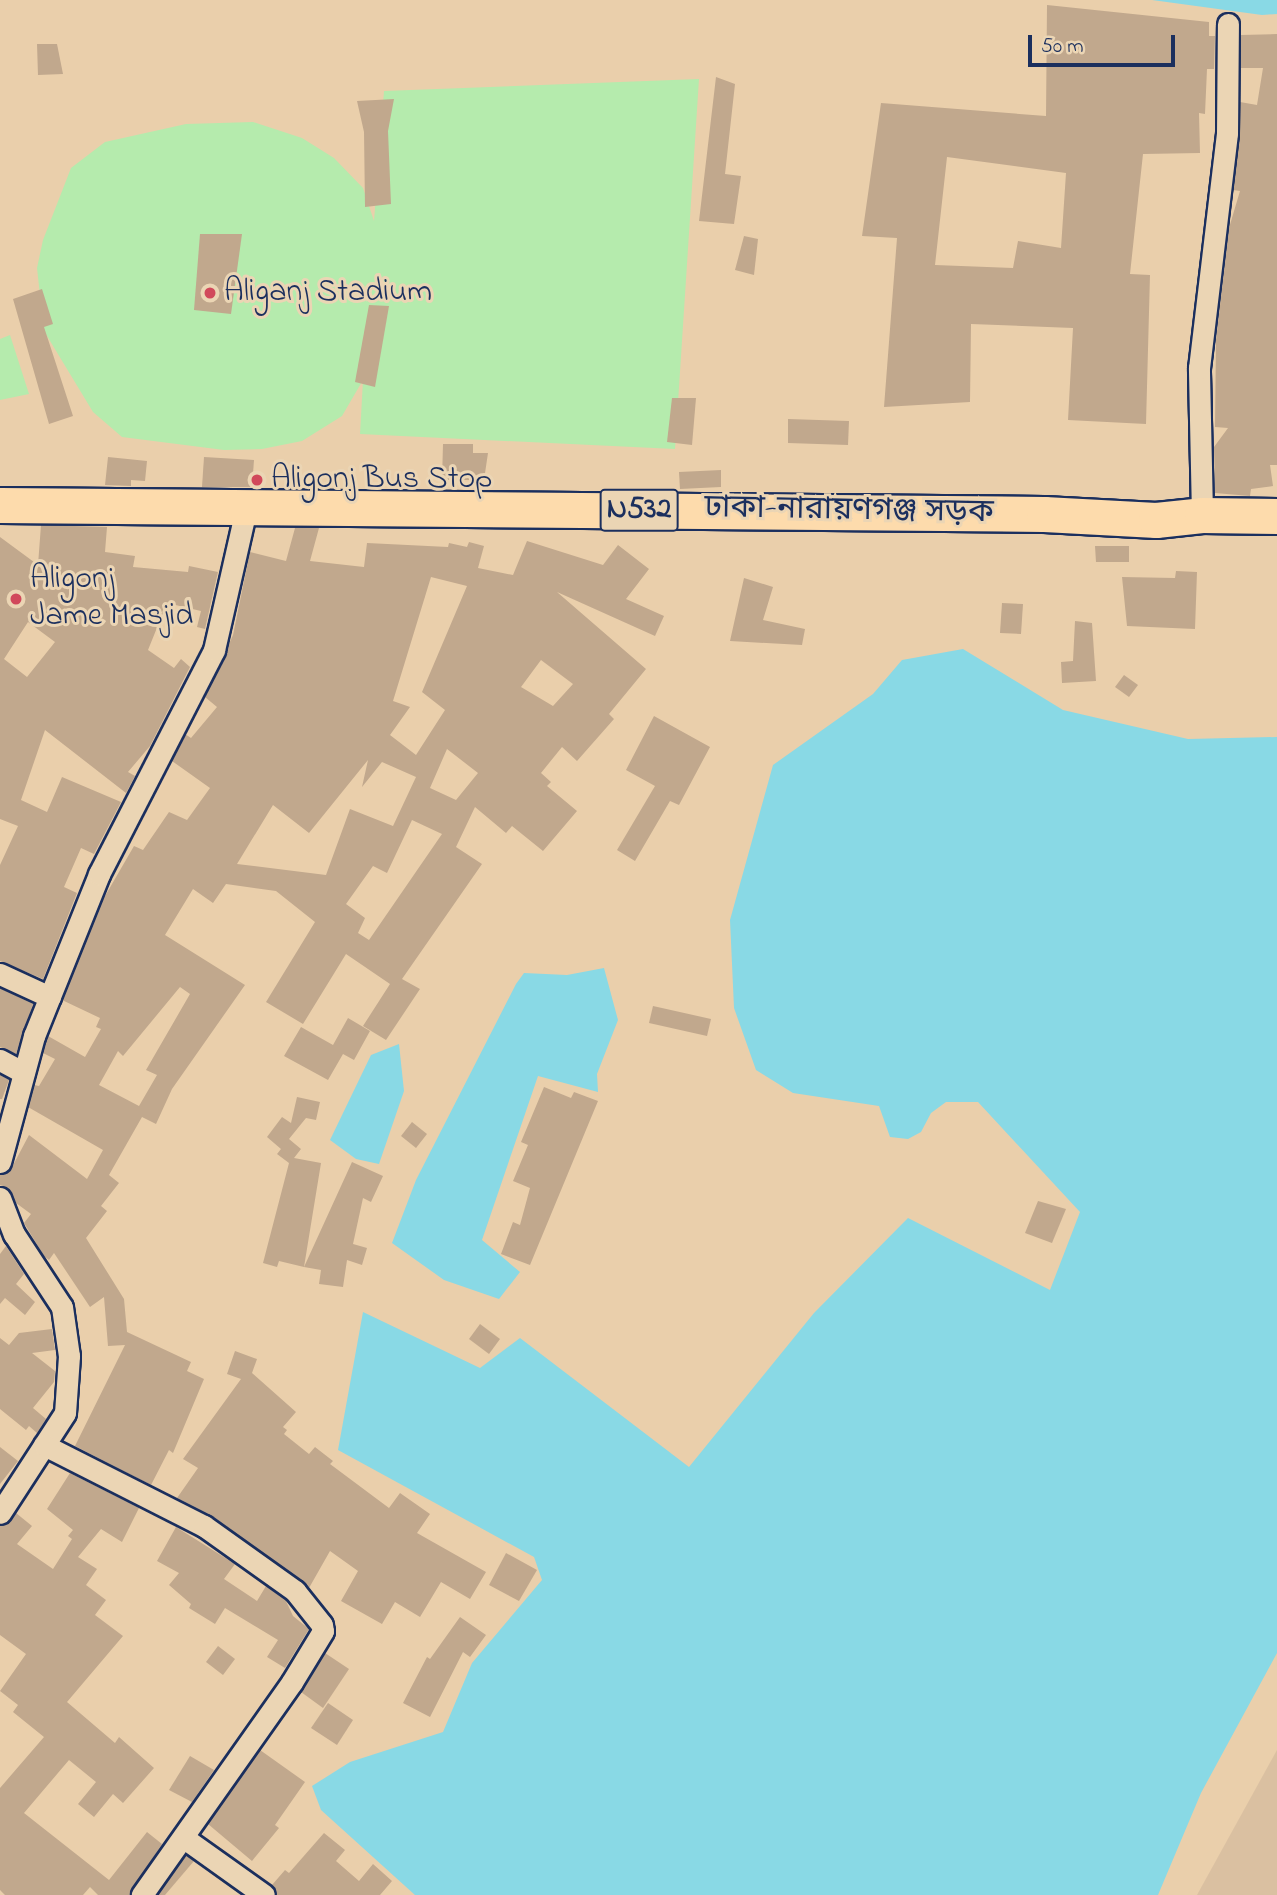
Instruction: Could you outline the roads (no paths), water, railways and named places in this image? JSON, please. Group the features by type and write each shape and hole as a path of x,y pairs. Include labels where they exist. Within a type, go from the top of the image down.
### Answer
{"highway":[{"name":"ঢাকা-নারায়ণগঞ্জ সড়ক","path":"0,505 1044,514 1156,520 1202,515 1277,516"}],"street":[{"path":"1202,515 1199,368 1227,133 1228,24"},
{"path":"0,1162 24,1073 50,997 99,874 214,650 246,509"},
{"path":"0,974 50,997"},
{"path":"0,1060 24,1073"},
{"path":"0,1198 14,1234 62,1307 69,1356 65,1413 0,1513"},
{"path":"44,1445 204,1527 295,1591 322,1625 323,1631 292,1682 142,1895"},
{"path":"184,1838 264,1895"}],"water":[{"path":"1152,0 1277,0 1277,14 1262,15"},
{"path":"963,649 1063,710 1188,739 1277,737 1277,1653 1201,1793 1158,1895 415,1895 321,1810 312,1786 350,1762 443,1732 472,1663 542,1580 534,1557 338,1450 363,1312 480,1368 520,1338 689,1467 814,1313 908,1218 1050,1290 1080,1212 978,1102 946,1102 931,1113 921,1132 908,1139 890,1137 879,1106 793,1093 756,1070 734,1008 730,920 773,765 873,694 902,660"},
{"path":"604,968 618,1020 597,1074 598,1092 538,1076 482,1240 520,1272 499,1299 444,1280 392,1243 416,1180 516,984 524,973 567,975"},
{"path":"399,1044 404,1091 379,1164 356,1159 330,1140 371,1055"}],"place":[{"name":"Aliganj Stadium","path":"210,293"},
{"name":"Aligonj Bus Stop","path":"257,480"},
{"name":"Aligonj Jame Masjid","path":"16,599"}]}
